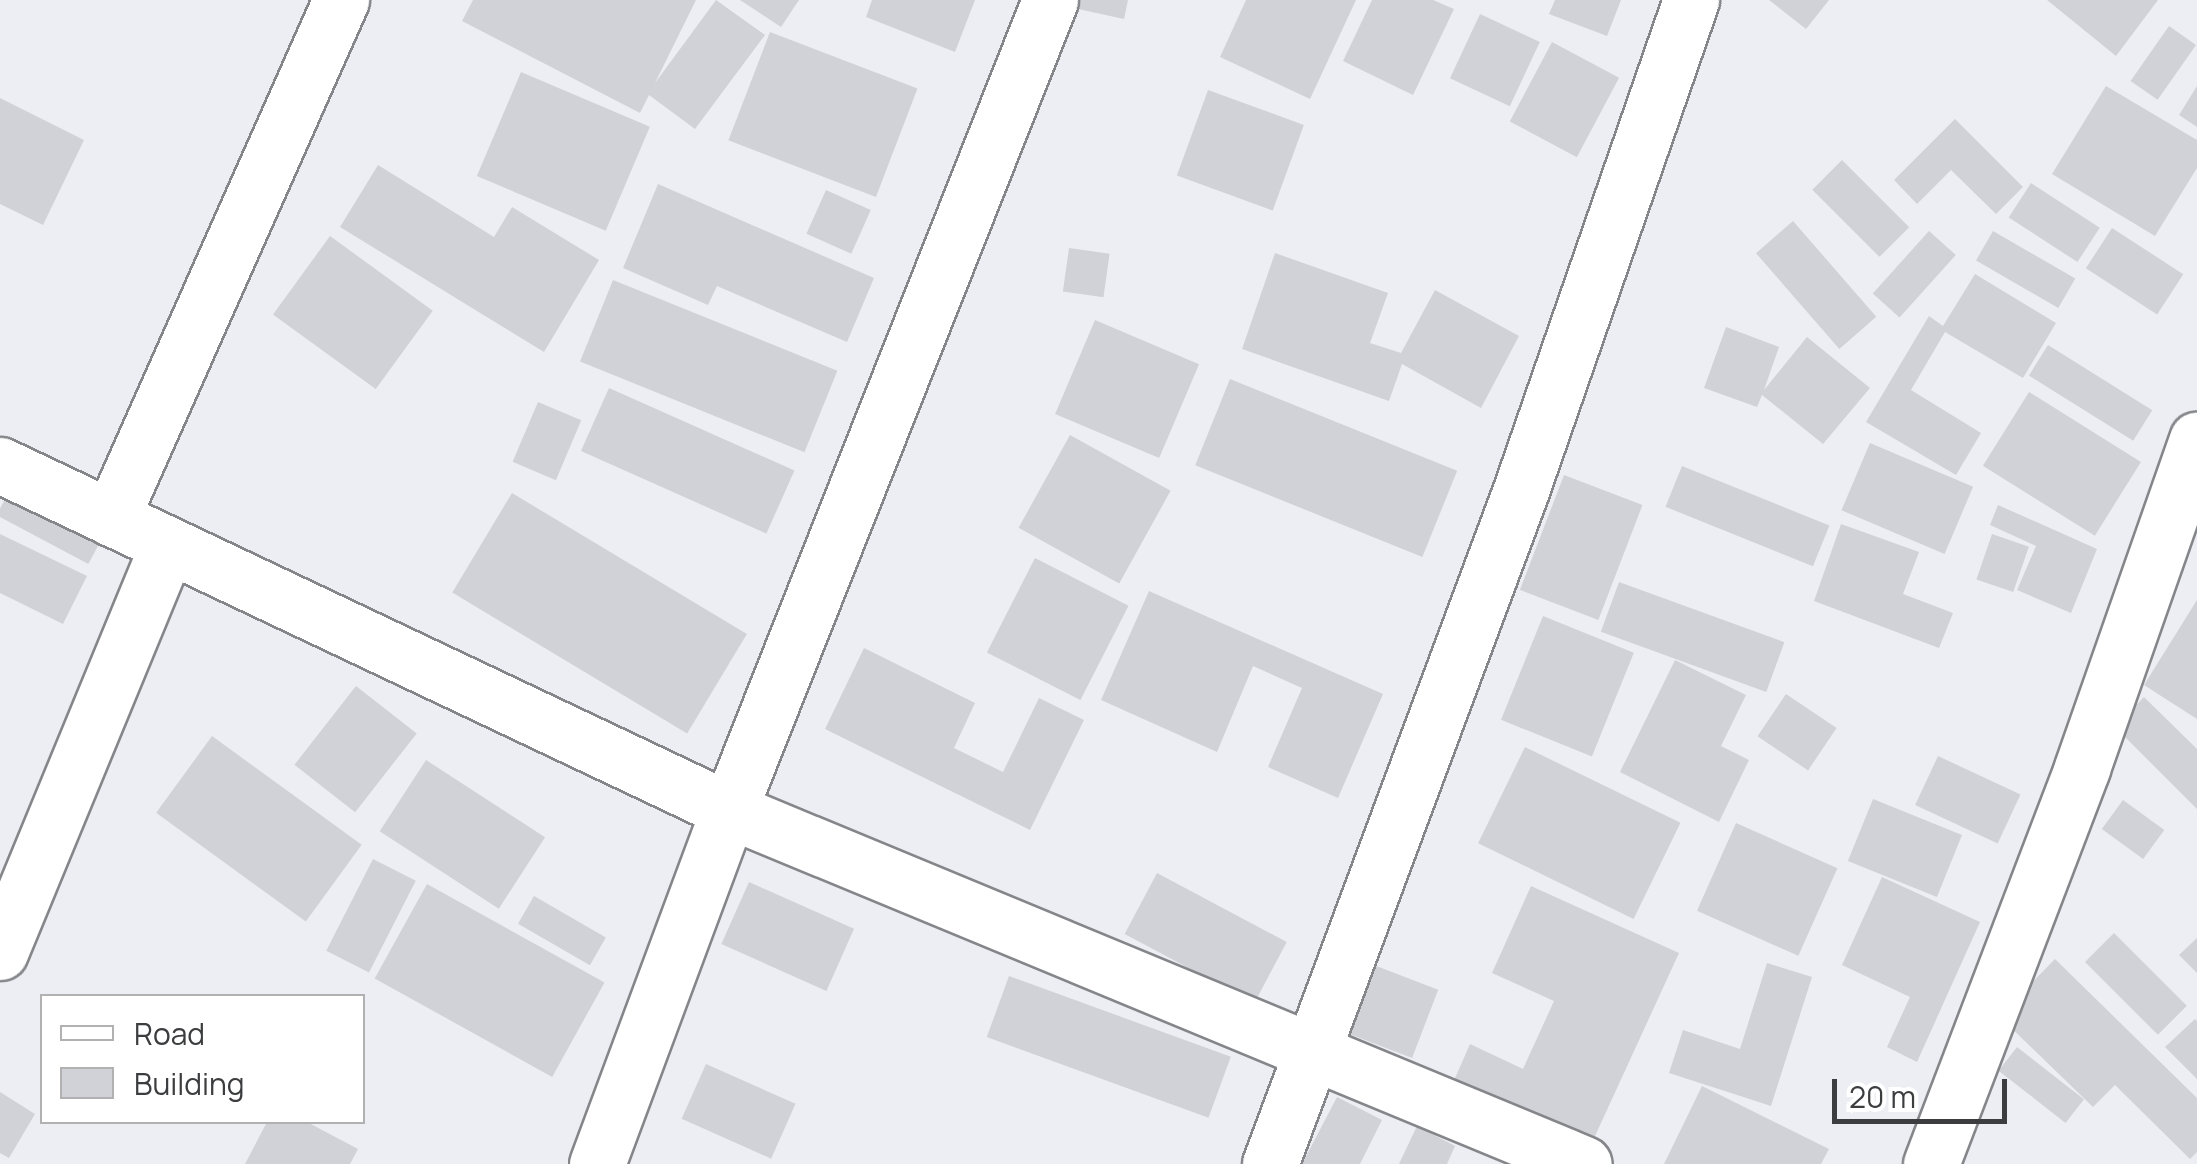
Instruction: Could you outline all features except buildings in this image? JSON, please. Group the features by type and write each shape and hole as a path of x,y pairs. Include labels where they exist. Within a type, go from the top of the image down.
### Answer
{"street":[{"path":"111,518 342,0"},
{"path":"597,1164 729,810 1050,0"},
{"path":"1270,1164 1513,512 1690,0"},
{"path":"1931,1164 2197,440"},
{"path":"0,465 729,810 1584,1164"},
{"path":"0,952 168,545"}]}
